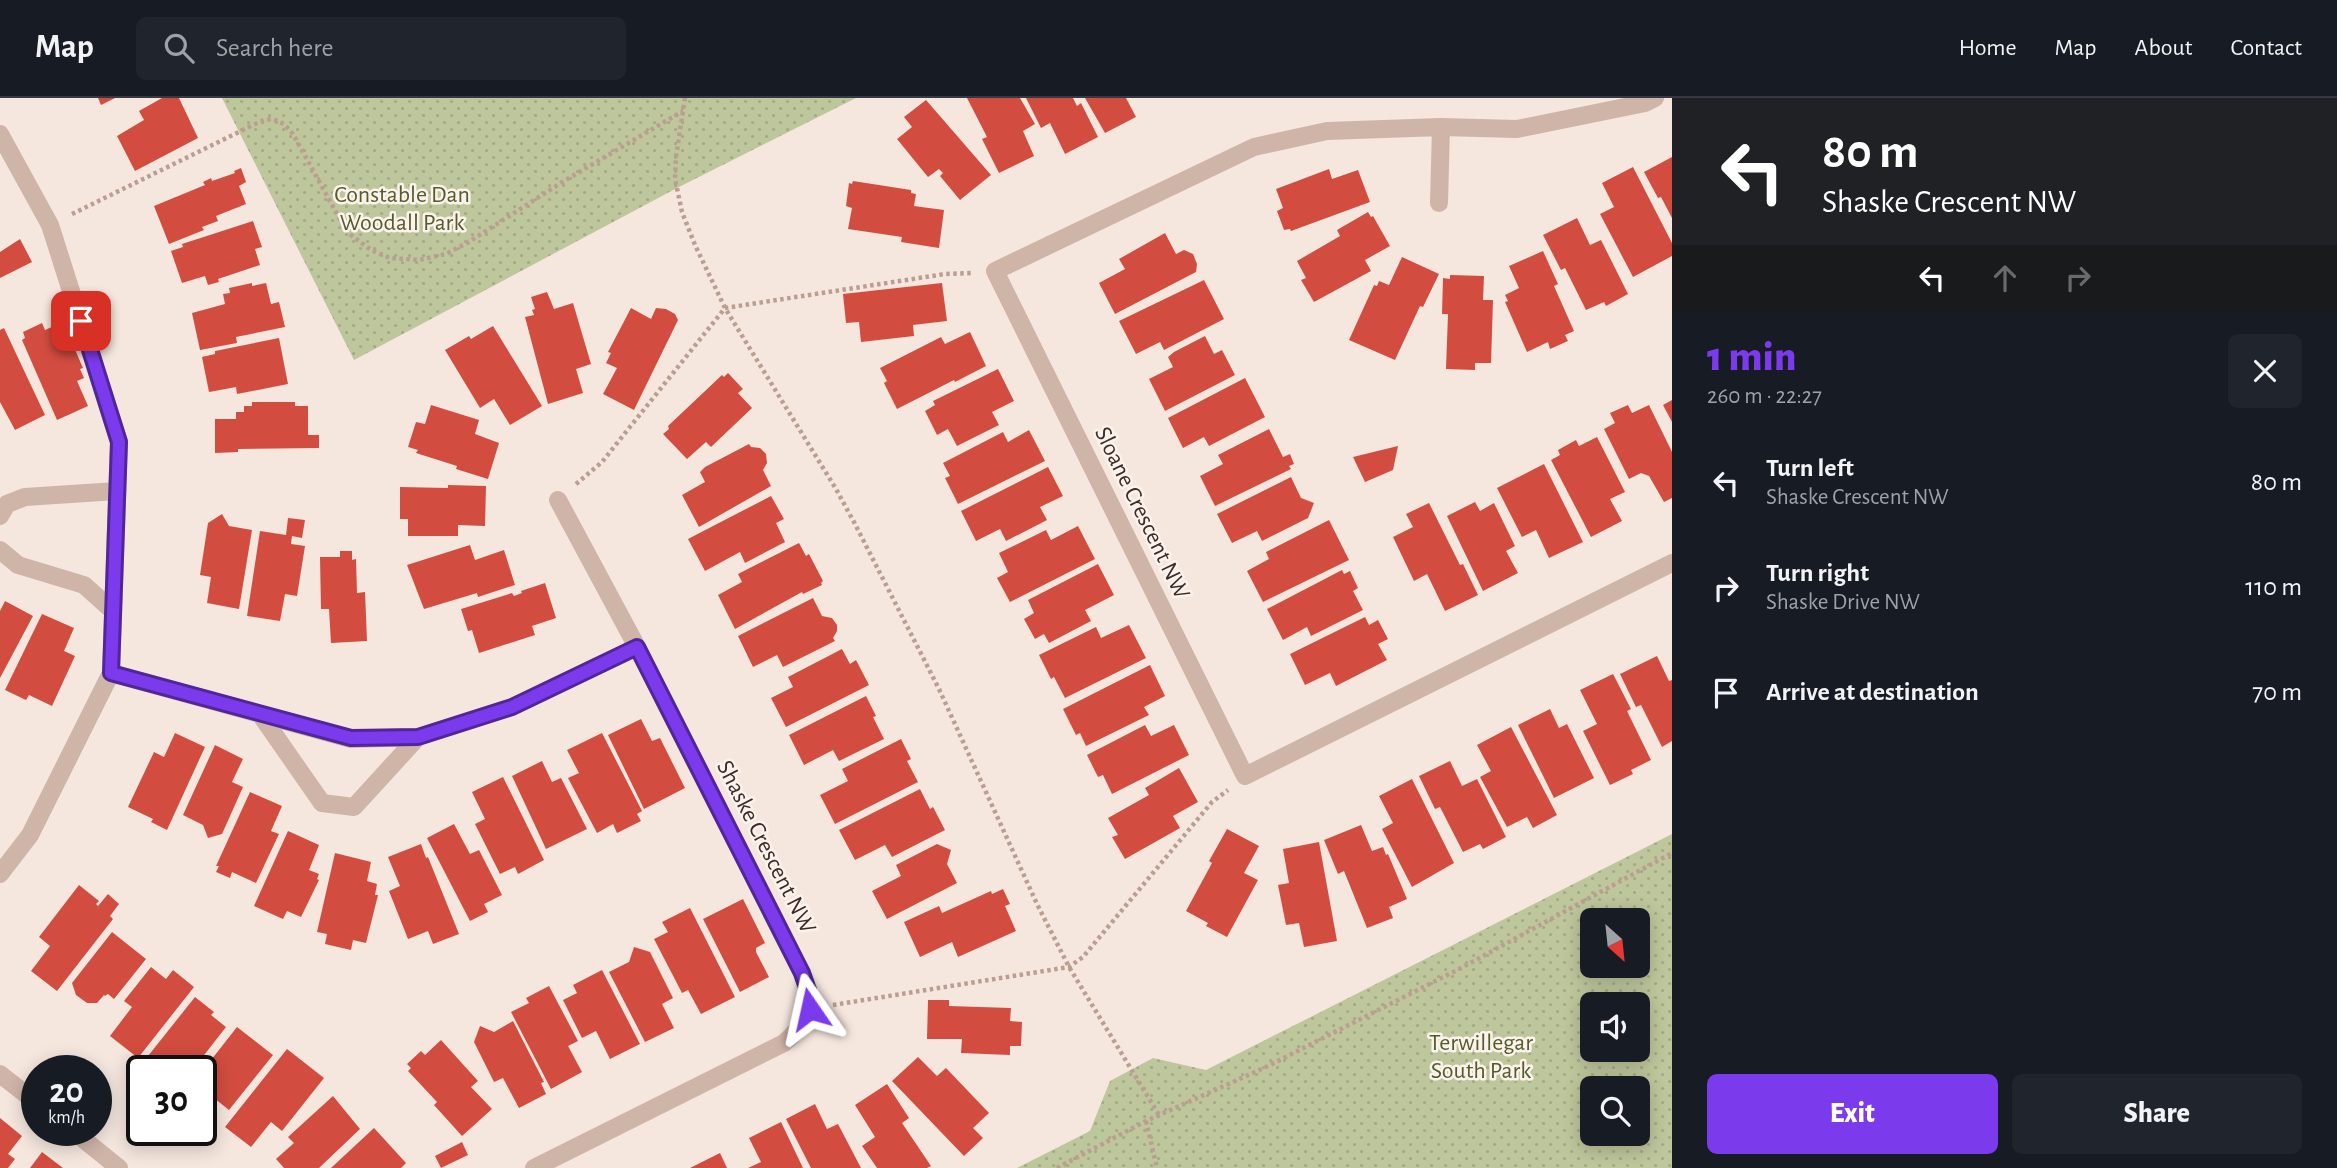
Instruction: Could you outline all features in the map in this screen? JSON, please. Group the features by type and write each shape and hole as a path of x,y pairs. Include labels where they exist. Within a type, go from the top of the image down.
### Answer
{"street":[{"path":"995,271 1254,147 1327,131 1441,127 1517,129 1645,103 1655,98"},
{"path":"1439,203 1441,127"},
{"path":"0,134 50,225 119,442 111,673 30,835 0,874"},
{"name":"Sloane Crescent NW","path":"995,271 1245,776"},
{"path":"0,516 7,505 25,497 117,491"},
{"name":"Shaske Crescent NW","path":"558,500 637,647 802,973 808,990 810,1009"},
{"path":"0,550 18,565 84,585 113,611"},
{"path":"1245,776 1672,563"},
{"path":"111,673 351,738 418,737 512,707 637,647"},
{"path":"260,714 322,803 354,807 418,737"},
{"path":"534,1168 784,1043 803,1026 810,1009"},
{"path":"0,1074 21,1090"},
{"path":"92,1146 119,1168"}],"path":[{"path":"685,98 675,179 682,212 725,308 836,489 939,689 1037,904 1069,967 1159,1115"},
{"path":"50,225 251,126 273,119 284,124 301,145 339,218 351,235 371,250 390,258 419,260 446,254 467,243 564,181 684,111"},
{"path":"558,500 602,462 725,308 945,274 995,271"},
{"path":"810,1009 1069,967 1083,957 1212,802 1245,776"},
{"path":"1058,1168 1146,1121 1264,1068 1449,974 1672,853"},
{"path":"1146,1121 1157,1168"}],"green space":[{"name":"Constable Dan Woodall Park","path":"222,98 856,98 677,188 354,360"},
{"name":"Terwillegar South Park","path":"1672,834 1672,1168 1017,1168 1090,1131 1110,1081 1153,1058 1206,1070"}],"building":[{"path":"98,98 115,98 101,105"},
{"path":"162,98 179,98 198,138 135,171 117,136 144,120 139,111"},
{"path":"967,98 1020,98 1035,124 1023,131 1034,156 999,173 982,139 987,137"},
{"path":"1026,98 1073,98 1077,106 1081,103 1098,137 1065,154 1050,123 1041,128"},
{"path":"1085,98 1126,98 1136,117 1105,133"},
{"path":"926,100 991,175 960,200 940,176 943,173 939,169 928,177 897,139 912,127 904,117"},
{"path":"1672,157 1672,218 1644,172"},
{"path":"1633,167 1672,243 1672,256 1633,277 1600,214 1614,207 1602,183"},
{"path":"241,168 246,182 239,186 246,204 216,216 218,221 202,227 204,230 169,244 154,206 205,185 203,182 211,178 212,181 235,173 234,171"},
{"path":"1329,169 1332,179 1358,170 1370,202 1291,231 1284,230 1277,211 1283,208 1276,189"},
{"path":"853,181 911,190 911,193 916,194 914,206 944,210 939,248 901,242 902,237 848,229 852,208 846,206 849,183 852,184"},
{"path":"1368,212 1390,246 1365,260 1371,271 1314,302 1301,280 1306,278 1297,261 1340,236 1337,230"},
{"path":"1577,218 1590,245 1601,240 1628,294 1606,306 1604,302 1586,310 1565,268 1561,270 1543,235"},
{"path":"253,221 262,247 255,249 260,265 208,285 205,276 182,283 171,251 183,247 182,244"},
{"path":"1165,233 1176,254 1184,250 1193,254 1197,264 1196,272 1115,314 1099,283 1125,269 1119,259"},
{"path":"20,239 32,262 0,278 0,252"},
{"path":"1543,251 1558,284 1554,286 1574,331 1565,335 1568,341 1550,349 1548,342 1527,352 1505,302 1508,301 1505,295 1519,288 1509,266"},
{"path":"1402,257 1439,274 1423,307 1420,306 1395,360 1349,340 1374,285 1377,286 1379,281 1389,285"},
{"path":"1450,275 1484,276 1483,300 1493,300 1491,363 1475,363 1475,370 1446,369 1448,314 1442,314 1443,278 1450,279"},
{"path":"1204,280 1224,319 1164,350 1160,342 1136,354 1119,321"},
{"path":"252,283 252,286 266,283 271,304 279,302 285,327 236,337 237,343 200,350 192,313 225,304 223,294 230,293 229,288"},
{"path":"942,283 947,321 913,325 914,336 861,342 859,322 846,323 843,294"},
{"path":"547,292 554,309 573,303 591,364 576,369 583,393 548,404 525,317 534,315 531,297"},
{"path":"631,308 651,319 656,308 666,309 675,314 678,320 634,410 603,394 617,368 606,363 611,353 608,352"},
{"path":"63,322 83,368 80,369 84,378 77,381 88,406 57,420 22,340 25,338 23,332 42,323 45,330"},
{"path":"493,326 542,406 510,425 494,399 480,408 445,350"},
{"path":"4,328 45,415 15,430 0,402 0,330"},
{"path":"970,332 986,366 897,409 880,368 941,337 945,344"},
{"path":"1205,336 1214,354 1222,350 1235,375 1165,411 1149,379 1173,367 1168,357 1174,352"},
{"path":"279,338 288,384 237,394 236,387 209,392 202,357 215,354 215,351"},
{"path":"998,369 1014,401 992,412 999,425 957,446 948,429 937,435 925,411 935,405 933,401"},
{"path":"728,373 743,389 738,393 752,408 711,447 706,442 687,459 663,434 669,429 668,426 722,375 724,377"},
{"path":"1245,378 1265,417 1209,446 1204,437 1183,448 1168,418"},
{"path":"1672,400 1672,422 1663,405"},
{"path":"252,402 295,402 295,406 308,406 308,435 319,435 319,448 238,449 238,452 215,453 215,419 236,419 236,412 244,412 244,406 252,406"},
{"path":"431,405 479,420 475,434 499,443 488,479 416,453 418,450 408,447 416,422 425,424"},
{"path":"1628,405 1632,413 1649,405 1672,452 1672,498 1664,502 1649,476 1641,473 1629,479 1604,429 1615,423 1610,413"},
{"path":"1269,429 1283,457 1290,454 1294,464 1289,466 1291,469 1215,506 1200,476 1223,464 1218,455"},
{"path":"1029,430 1045,461 958,504 945,478 950,476 943,463 1003,432 1008,442"},
{"path":"1597,437 1625,492 1610,499 1622,521 1591,537 1551,460 1560,455 1558,450 1576,440 1579,446"},
{"path":"749,444 751,447 760,448 766,454 767,463 763,470 771,486 699,527 682,495 705,482 700,472 705,467"},
{"path":"1398,446 1393,470 1365,482 1353,457"},
{"path":"1544,464 1583,542 1549,558 1536,530 1522,537 1497,488"},
{"path":"1048,467 1063,496 1040,507 1047,520 1006,541 1000,529 976,541 961,511"},
{"path":"1291,477 1301,498 1314,503 1308,518 1262,541 1257,531 1232,543 1217,514"},
{"path":"448,485 486,486 485,526 458,525 458,536 408,536 408,519 400,519 400,487 448,488"},
{"path":"771,496 784,519 776,523 785,542 745,563 740,552 705,571 688,539"},
{"path":"1475,502 1480,511 1494,503 1515,546 1506,551 1518,573 1483,591 1447,516"},
{"path":"1429,503 1478,595 1445,611 1427,574 1414,581 1393,537 1413,527 1406,514"},
{"path":"222,514 229,526 252,530 239,609 207,603 211,577 200,575 208,523"},
{"path":"288,518 305,520 302,538 292,536 291,544 305,546 297,596 285,594 280,621 247,616 260,531 286,535"},
{"path":"1329,520 1349,560 1263,602 1247,571 1269,559 1266,552"},
{"path":"1078,526 1095,559 1010,602 997,578 1008,572 999,553 1046,530 1051,540"},
{"path":"799,543 806,556 809,554 823,581 822,585 803,594 802,592 735,629 718,595 742,582 738,574"},
{"path":"470,545 475,560 504,550 515,585 478,597 477,593 424,609 407,565"},
{"path":"340,551 352,551 352,560 356,559 357,593 365,592 367,641 331,643 329,609 321,609 320,557 340,557"},
{"path":"1098,564 1114,595 1085,610 1091,621 1049,643 1044,634 1035,639 1024,619 1034,613 1028,600"},
{"path":"1342,570 1344,574 1350,571 1358,588 1353,591 1363,610 1311,636 1307,627 1283,640 1267,609"},
{"path":"545,583 556,618 532,626 535,635 479,653 472,630 468,631 461,609 512,593 514,596"},
{"path":"813,598 822,616 832,618 837,625 833,638 835,641 783,667 777,655 753,667 738,636"},
{"path":"5,601 33,616 0,678 0,611"},
{"path":"42,614 74,628 64,651 75,656 52,706 29,695 26,700 5,690"},
{"path":"1365,617 1369,625 1378,620 1388,639 1378,644 1387,660 1336,686 1330,673 1305,685 1290,654"},
{"path":"1129,625 1146,658 1065,698 1054,677 1051,679 1039,655 1096,627 1101,638"},
{"path":"842,649 850,664 856,660 869,685 786,727 771,698 793,687 788,677"},
{"path":"1657,656 1669,681 1672,680 1672,741 1662,747 1641,705 1636,707 1620,674"},
{"path":"1150,665 1165,696 1144,707 1149,715 1086,746 1080,733 1076,735 1063,709"},
{"path":"1613,674 1631,709 1627,711 1651,760 1631,770 1633,774 1610,785 1583,731 1597,724 1580,690"},
{"path":"866,696 884,739 839,761 833,750 804,765 789,735"},
{"path":"1550,709 1559,728 1567,724 1594,778 1554,798 1518,725"},
{"path":"641,719 652,741 660,738 685,788 644,809 608,735"},
{"path":"1145,725 1151,736 1174,725 1189,755 1112,794 1103,775 1098,777 1087,755"},
{"path":"1511,727 1557,815 1533,828 1527,817 1507,827 1480,777 1491,771 1477,745"},
{"path":"175,733 205,747 167,830 151,822 153,819 128,807 154,752 164,757"},
{"path":"602,733 642,811 637,814 641,821 617,833 613,824 597,833 568,778 579,773 567,750"},
{"path":"901,739 911,759 907,761 918,782 835,824 820,795 848,781 842,769"},
{"path":"215,745 243,759 232,782 243,787 222,834 208,838 203,825 183,815"},
{"path":"542,761 552,782 561,778 587,829 546,849 512,776"},
{"path":"1450,761 1462,786 1477,779 1506,837 1483,849 1480,844 1463,852 1440,807 1435,809 1419,776"},
{"path":"1179,768 1198,802 1173,816 1180,828 1125,859 1112,837 1118,835 1108,818 1149,795 1145,788"},
{"path":"503,777 544,860 518,874 515,867 500,874 475,824 485,819 472,792"},
{"path":"1412,779 1454,863 1412,887 1382,829 1393,823 1379,796"},
{"path":"920,789 945,830 892,857 885,845 855,860 839,830"},
{"path":"250,792 282,806 271,831 279,834 256,883 232,872 230,878 216,872 219,866 216,866"},
{"path":"454,824 470,854 479,850 502,895 484,904 488,912 470,921 427,838"},
{"path":"1361,825 1372,851 1383,847 1386,855 1388,854 1407,899 1389,907 1393,918 1367,928 1344,871 1338,874 1324,840"},
{"path":"1227,829 1259,846 1244,873 1258,880 1227,937 1186,911"},
{"path":"288,831 319,845 309,870 319,874 319,880 301,917 287,911 283,919 254,906"},
{"path":"1319,842 1337,941 1304,947 1299,923 1286,925 1278,885 1289,883 1283,849"},
{"path":"421,844 459,934 433,944 428,931 408,939 389,891 400,886 388,857"},
{"path":"937,844 951,850 947,864 957,883 887,919 872,891 901,876 896,865"},
{"path":"335,853 371,862 367,881 377,884 375,895 378,895 366,943 353,940 351,950 325,944 327,934 317,932"},
{"path":"79,885 99,901 96,904 98,906 108,894 119,904 110,916 113,919 57,991 31,971 50,946 39,937"},
{"path":"1003,889 1010,904 1005,906 1016,931 958,957 952,942 920,957 904,922 939,906 942,913 991,891 992,894"},
{"path":"743,899 765,943 756,948 756,952 769,977 740,992 703,919"},
{"path":"690,908 735,997 701,1014 688,990 682,993 654,939 668,932 662,922"},
{"path":"112,932 146,959 114,999 108,994 97,1003 87,1003 76,995 72,983"},
{"path":"634,947 650,952 673,998 662,1004 674,1028 645,1042 609,972 629,962"},
{"path":"151,967 166,979 173,970 194,987 140,1055 134,1055 110,1036 132,1007 124,1001"},
{"path":"602,970 640,1044 610,1059 596,1031 582,1038 563,1000 577,993 573,985"},
{"path":"549,986 578,1041 568,1046 582,1072 551,1089 511,1012 529,1003 526,998"},
{"path":"195,997 214,1012 211,1015 226,1027 204,1055 149,1055"},
{"path":"928,1000 949,1000 949,1006 1011,1008 1010,1021 1022,1022 1021,1046 1010,1046 1010,1055 961,1053 962,1039 927,1039"},
{"path":"513,1021 544,1082 541,1083 546,1094 519,1108 503,1078 494,1082 474,1042 480,1026 494,1032"},
{"path":"237,1027 273,1055 229,1110 217,1100 215,1055"},
{"path":"441,1040 478,1081 471,1087 492,1109 462,1136 434,1105 437,1102 408,1071 411,1068 407,1064 421,1051 425,1055"},
{"path":"287,1049 324,1078 282,1131 271,1122 251,1147 225,1127"},
{"path":"918,1057 937,1076 946,1068 989,1113 973,1128 983,1138 964,1156 892,1081"},
{"path":"887,1084 909,1118 902,1123 931,1166 877,1168 862,1146 875,1137 855,1105"},
{"path":"333,1096 360,1129 319,1168 284,1168 276,1159 294,1143 288,1137"},
{"path":"815,1104 827,1129 838,1124 861,1168 811,1168 786,1119"},
{"path":"0,1118 21,1137 8,1154 15,1159 8,1168 0,1168"},
{"path":"781,1122 803,1168 748,1168 761,1162 749,1138"},
{"path":"374,1128 406,1163 401,1168 331,1168"},
{"path":"462,1142 468,1155 441,1168 435,1156"},
{"path":"42,1152 63,1168 30,1168"},
{"path":"720,1153 727,1168 690,1168"}],"route":[{"path":"81,321 119,442 111,673 351,738 418,737 512,707 637,647 802,973 808,990 810,1009"}]}
